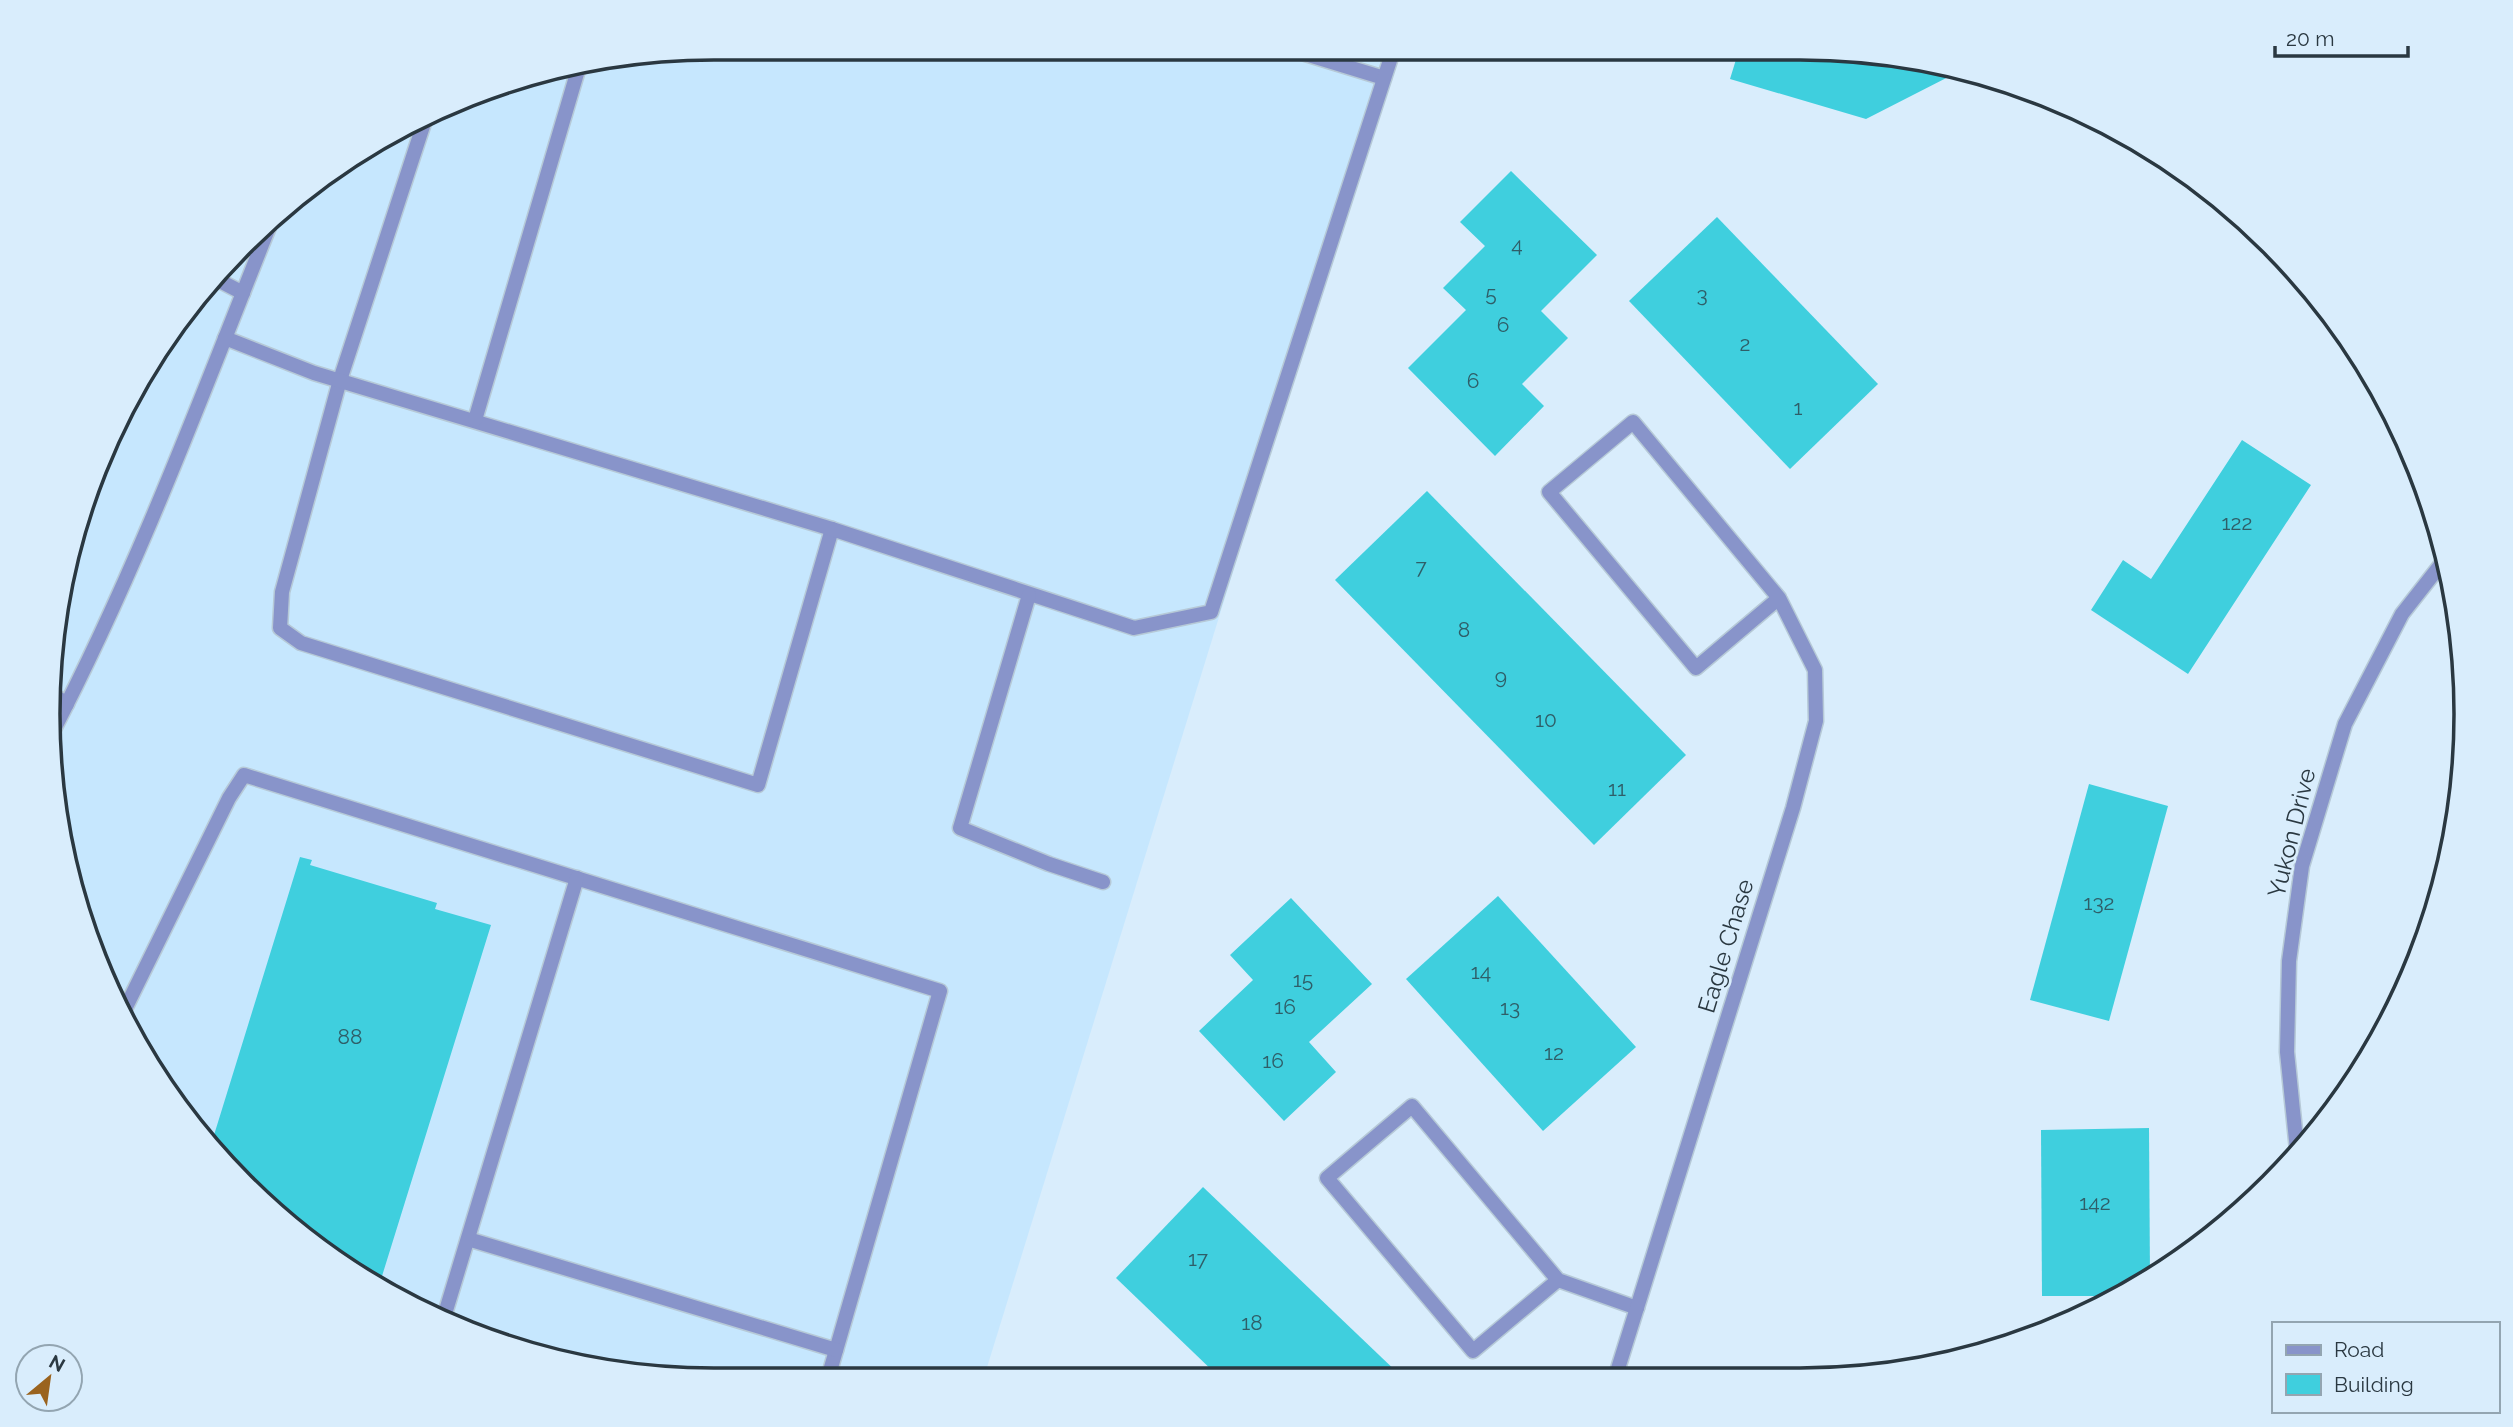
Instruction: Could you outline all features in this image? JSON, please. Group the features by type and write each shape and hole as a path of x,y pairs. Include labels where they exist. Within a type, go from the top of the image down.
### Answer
{"street":[{"path":"1325,60 1384,78"},
{"path":"225,338 314,373 832,529 1133,628 1211,612 1390,60"},
{"path":"475,420 577,74"},
{"path":"422,128 340,380 282,592 280,628 301,643 758,785 832,529"},
{"path":"61,700 182,448 265,238"},
{"path":"221,283 243,293"},
{"name":"Eagle Chase","path":"1618,1368 1793,808 1816,721 1815,670 1779,598 1633,422 1549,492 1696,668 1779,598"},
{"name":"Yukon Drive","path":"2296,1139 2287,1039 2288,961 2302,866 2344,724 2402,614 2437,569"},
{"path":"1028,595 960,828 1049,864 1103,882"},
{"path":"127,1004 229,798 244,775 940,991 831,1368"},
{"path":"446,1310 577,878"},
{"path":"1558,1280 1473,1351 1327,1178 1412,1106 1558,1280 1637,1308"},
{"path":"468,1239 836,1350"}],"shaded area":[{"path":"714,60 1391,60 987,1368 671,1366 628,1362 544,1345 463,1318 386,1280 315,1232 251,1176 195,1112 170,1077 127,1003 109,964 94,924 72,841 65,799 60,714 65,628 72,586 94,503 109,463 147,386 170,350 222,282 251,251 315,195 386,147 463,109 503,94 586,72 628,65"}],"building":[{"path":"1736,60 1842,61 1885,65 1948,77 1866,119 1730,79"},
{"path":"1511,171 1597,255 1541,311 1568,338 1522,384 1544,406 1495,456 1408,368 1466,310 1443,288 1485,246 1460,222"},
{"path":"1717,217 1878,384 1790,469 1629,301"},
{"path":"2242,440 2311,485 2188,674 2091,610 2123,560 2151,579"},
{"path":"1427,491 1686,755 1594,845 1335,580"},
{"path":"2089,784 2168,806 2109,1021 2030,1000"},
{"path":"300,857 312,860 310,865 437,903 435,909 491,925 382,1277 315,1232 282,1205 214,1135"},
{"path":"1498,896 1636,1047 1543,1131 1406,979"},
{"path":"1291,898 1372,984 1309,1042 1336,1072 1284,1121 1199,1031 1253,980 1230,955"},
{"path":"2149,1128 2150,1265 2096,1296 2042,1296 2041,1130"},
{"path":"1203,1187 1393,1368 1210,1368 1116,1278"}]}
